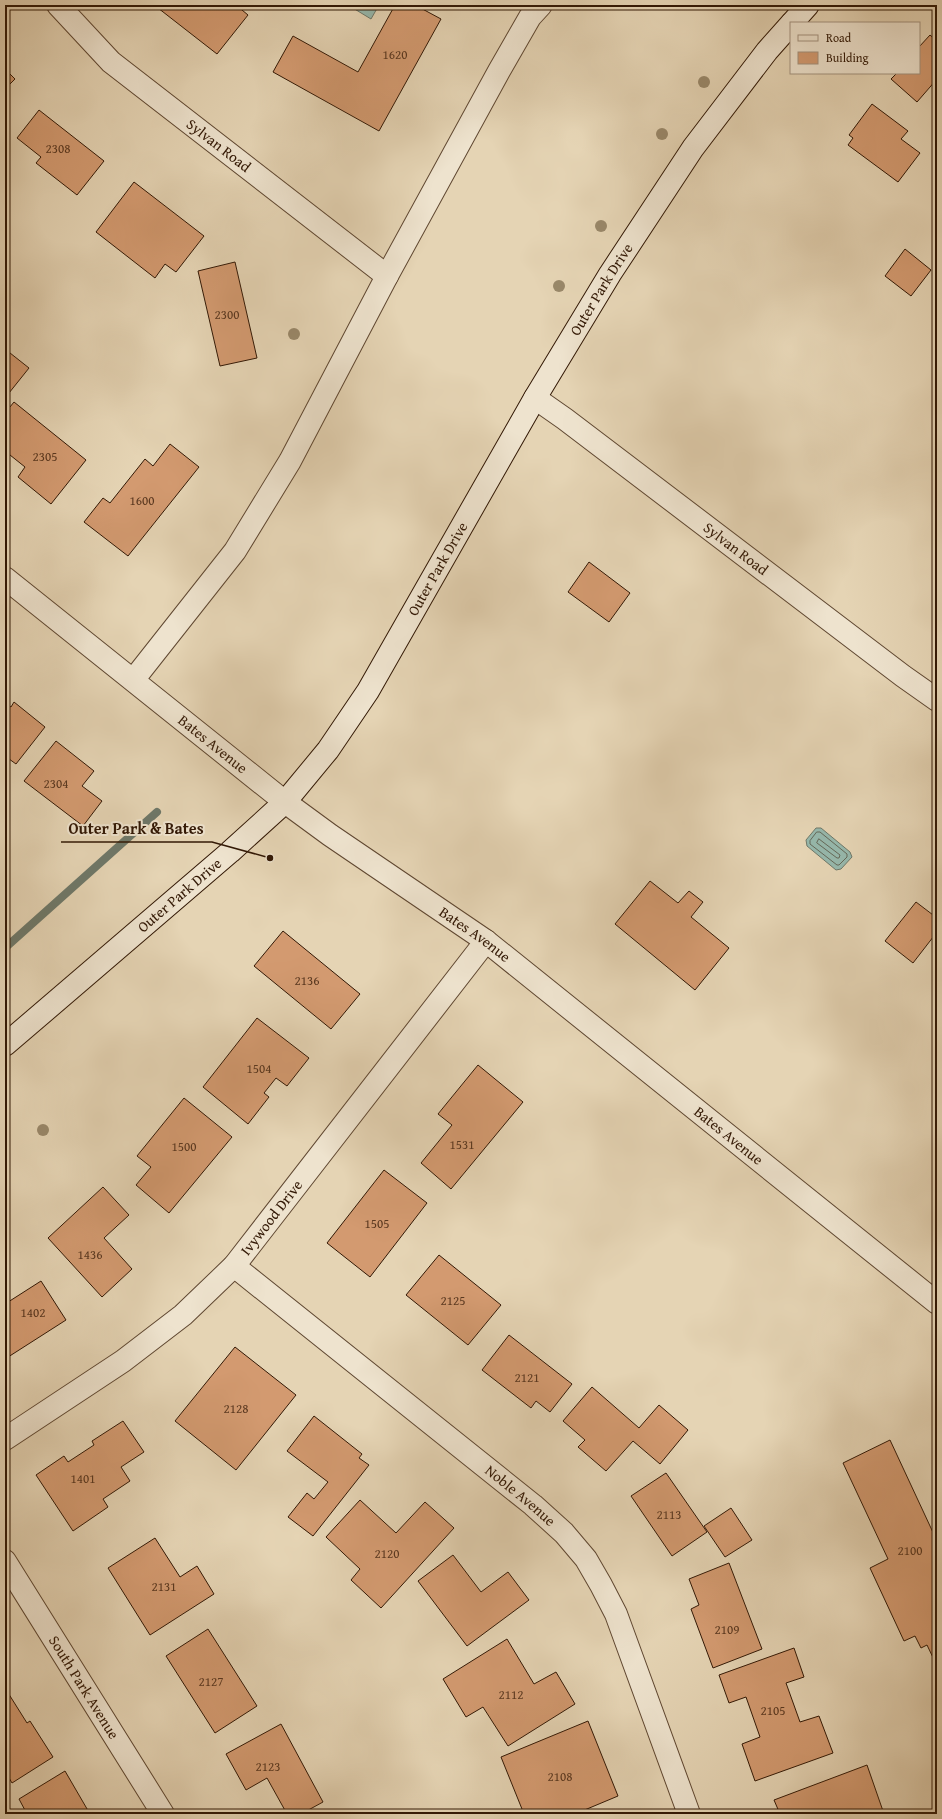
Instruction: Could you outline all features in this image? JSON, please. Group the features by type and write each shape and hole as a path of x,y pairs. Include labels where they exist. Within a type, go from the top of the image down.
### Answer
{"street":[{"name":"Sylvan Road","path":"58,5 111,62 387,276"},
{"path":"134,679 235,551 290,461 387,276 499,71 530,17 541,5"},
{"name":"Outer Park Drive","path":"794,22 808,5"},
{"name":"Outer Park Drive","path":"5,1045 230,852 285,802 328,750 368,691 535,398 610,274 693,148 767,51 790,26"},
{"name":"Sylvan Road","path":"535,398 572,423 903,676 937,700"},
{"name":"Bates Avenue","path":"5,578 134,679 285,802 330,835 486,941 937,1303"},
{"name":"Ivywood Drive","path":"5,1439 141,1347 183,1315 234,1266 486,941"},
{"name":"Noble Avenue","path":"234,1266 533,1505 564,1533 586,1559 616,1614 689,1814"},
{"name":"South Park Avenue","path":"5,1561 163,1814"}],"water":[{"path":"348,5 379,5 371,19"},
{"path":"816,828 821,828 850,852 852,857 841,869 836,870 807,846 806,840"}],"building":[{"path":"160,5 236,5 248,15 217,54 158,8"},
{"path":"395,5 415,5 441,19 379,131 273,72 293,36 358,72"},
{"path":"930,35 937,41 937,79 917,102 891,79 896,74 920,74 920,46"},
{"path":"5,69 15,79 5,89"},
{"path":"872,104 908,131 901,139 920,153 898,182 848,145 853,138 849,135"},
{"path":"39,110 104,161 77,195 36,163 41,157 17,138"},
{"path":"134,182 204,236 176,272 165,264 155,278 96,232"},
{"path":"905,249 931,270 911,296 885,276"},
{"path":"235,262 257,358 220,366 198,271"},
{"path":"5,349 29,368 5,398"},
{"path":"14,402 86,460 51,504 18,477 25,467 5,451 5,413"},
{"path":"170,444 199,467 128,556 84,522 103,498 110,503 145,459 153,466"},
{"path":"589,562 630,593 609,622 568,592"},
{"path":"14,702 45,727 16,764 5,756 5,703 11,707"},
{"path":"56,741 94,771 82,786 102,801 83,826 24,781"},
{"path":"650,881 678,903 689,891 703,902 691,917 729,948 695,990 615,924"},
{"path":"916,902 937,918 937,932 913,963 885,941"},
{"path":"283,931 360,994 331,1029 254,966"},
{"path":"257,1018 309,1058 287,1086 276,1078 264,1093 269,1097 248,1124 203,1087"},
{"path":"478,1065 523,1102 451,1189 421,1163 452,1125 438,1114"},
{"path":"184,1098 232,1137 169,1213 136,1185 151,1167 137,1156"},
{"path":"384,1170 427,1203 370,1277 327,1243"},
{"path":"103,1187 129,1215 104,1238 132,1269 102,1297 48,1238"},
{"path":"439,1255 501,1305 468,1345 406,1295"},
{"path":"41,1281 66,1320 5,1359 5,1304"},
{"path":"509,1335 572,1384 550,1412 536,1401 531,1408 482,1370"},
{"path":"235,1347 296,1395 236,1470 175,1421"},
{"path":"592,1387 639,1428 659,1405 688,1430 660,1464 633,1441 606,1471 578,1447 585,1440 563,1421"},
{"path":"314,1416 362,1454 359,1458 369,1465 313,1536 288,1517 307,1493 314,1499 328,1482 287,1451"},
{"path":"123,1421 144,1452 121,1467 130,1481 103,1499 108,1507 73,1531 36,1475 64,1456 68,1462 94,1445 92,1441"},
{"path":"890,1440 937,1541 937,1666 927,1645 921,1648 915,1636 904,1641 870,1568 888,1559 843,1463"},
{"path":"666,1473 707,1532 672,1556 631,1496"},
{"path":"360,1500 396,1533 425,1502 454,1528 381,1608 351,1580 360,1569 326,1537"},
{"path":"731,1508 752,1540 725,1557 704,1526"},
{"path":"155,1538 180,1577 197,1566 214,1594 150,1635 108,1568"},
{"path":"453,1555 481,1592 508,1572 529,1600 467,1646 418,1581"},
{"path":"729,1563 762,1649 713,1668 691,1609 699,1605 689,1579"},
{"path":"208,1629 257,1706 215,1733 166,1656"},
{"path":"507,1639 534,1684 556,1672 575,1704 508,1746 483,1707 466,1717 443,1679"},
{"path":"794,1648 804,1677 786,1683 800,1722 819,1716 833,1753 755,1781 742,1744 760,1737 746,1697 729,1703 719,1675"},
{"path":"5,1688 27,1723 30,1721 53,1757 12,1783 5,1771"},
{"path":"588,1721 618,1796 575,1814 524,1814 501,1757"},
{"path":"281,1724 323,1802 301,1814 287,1814 267,1778 246,1790 226,1754"},
{"path":"867,1765 883,1811 875,1814 780,1814 774,1800"},
{"path":"65,1771 90,1814 27,1814 19,1799"}],"waterway":[{"path":"5,948 157,812"}],"place":[{"name":"Outer Park & Bates","path":"270,858"}]}
